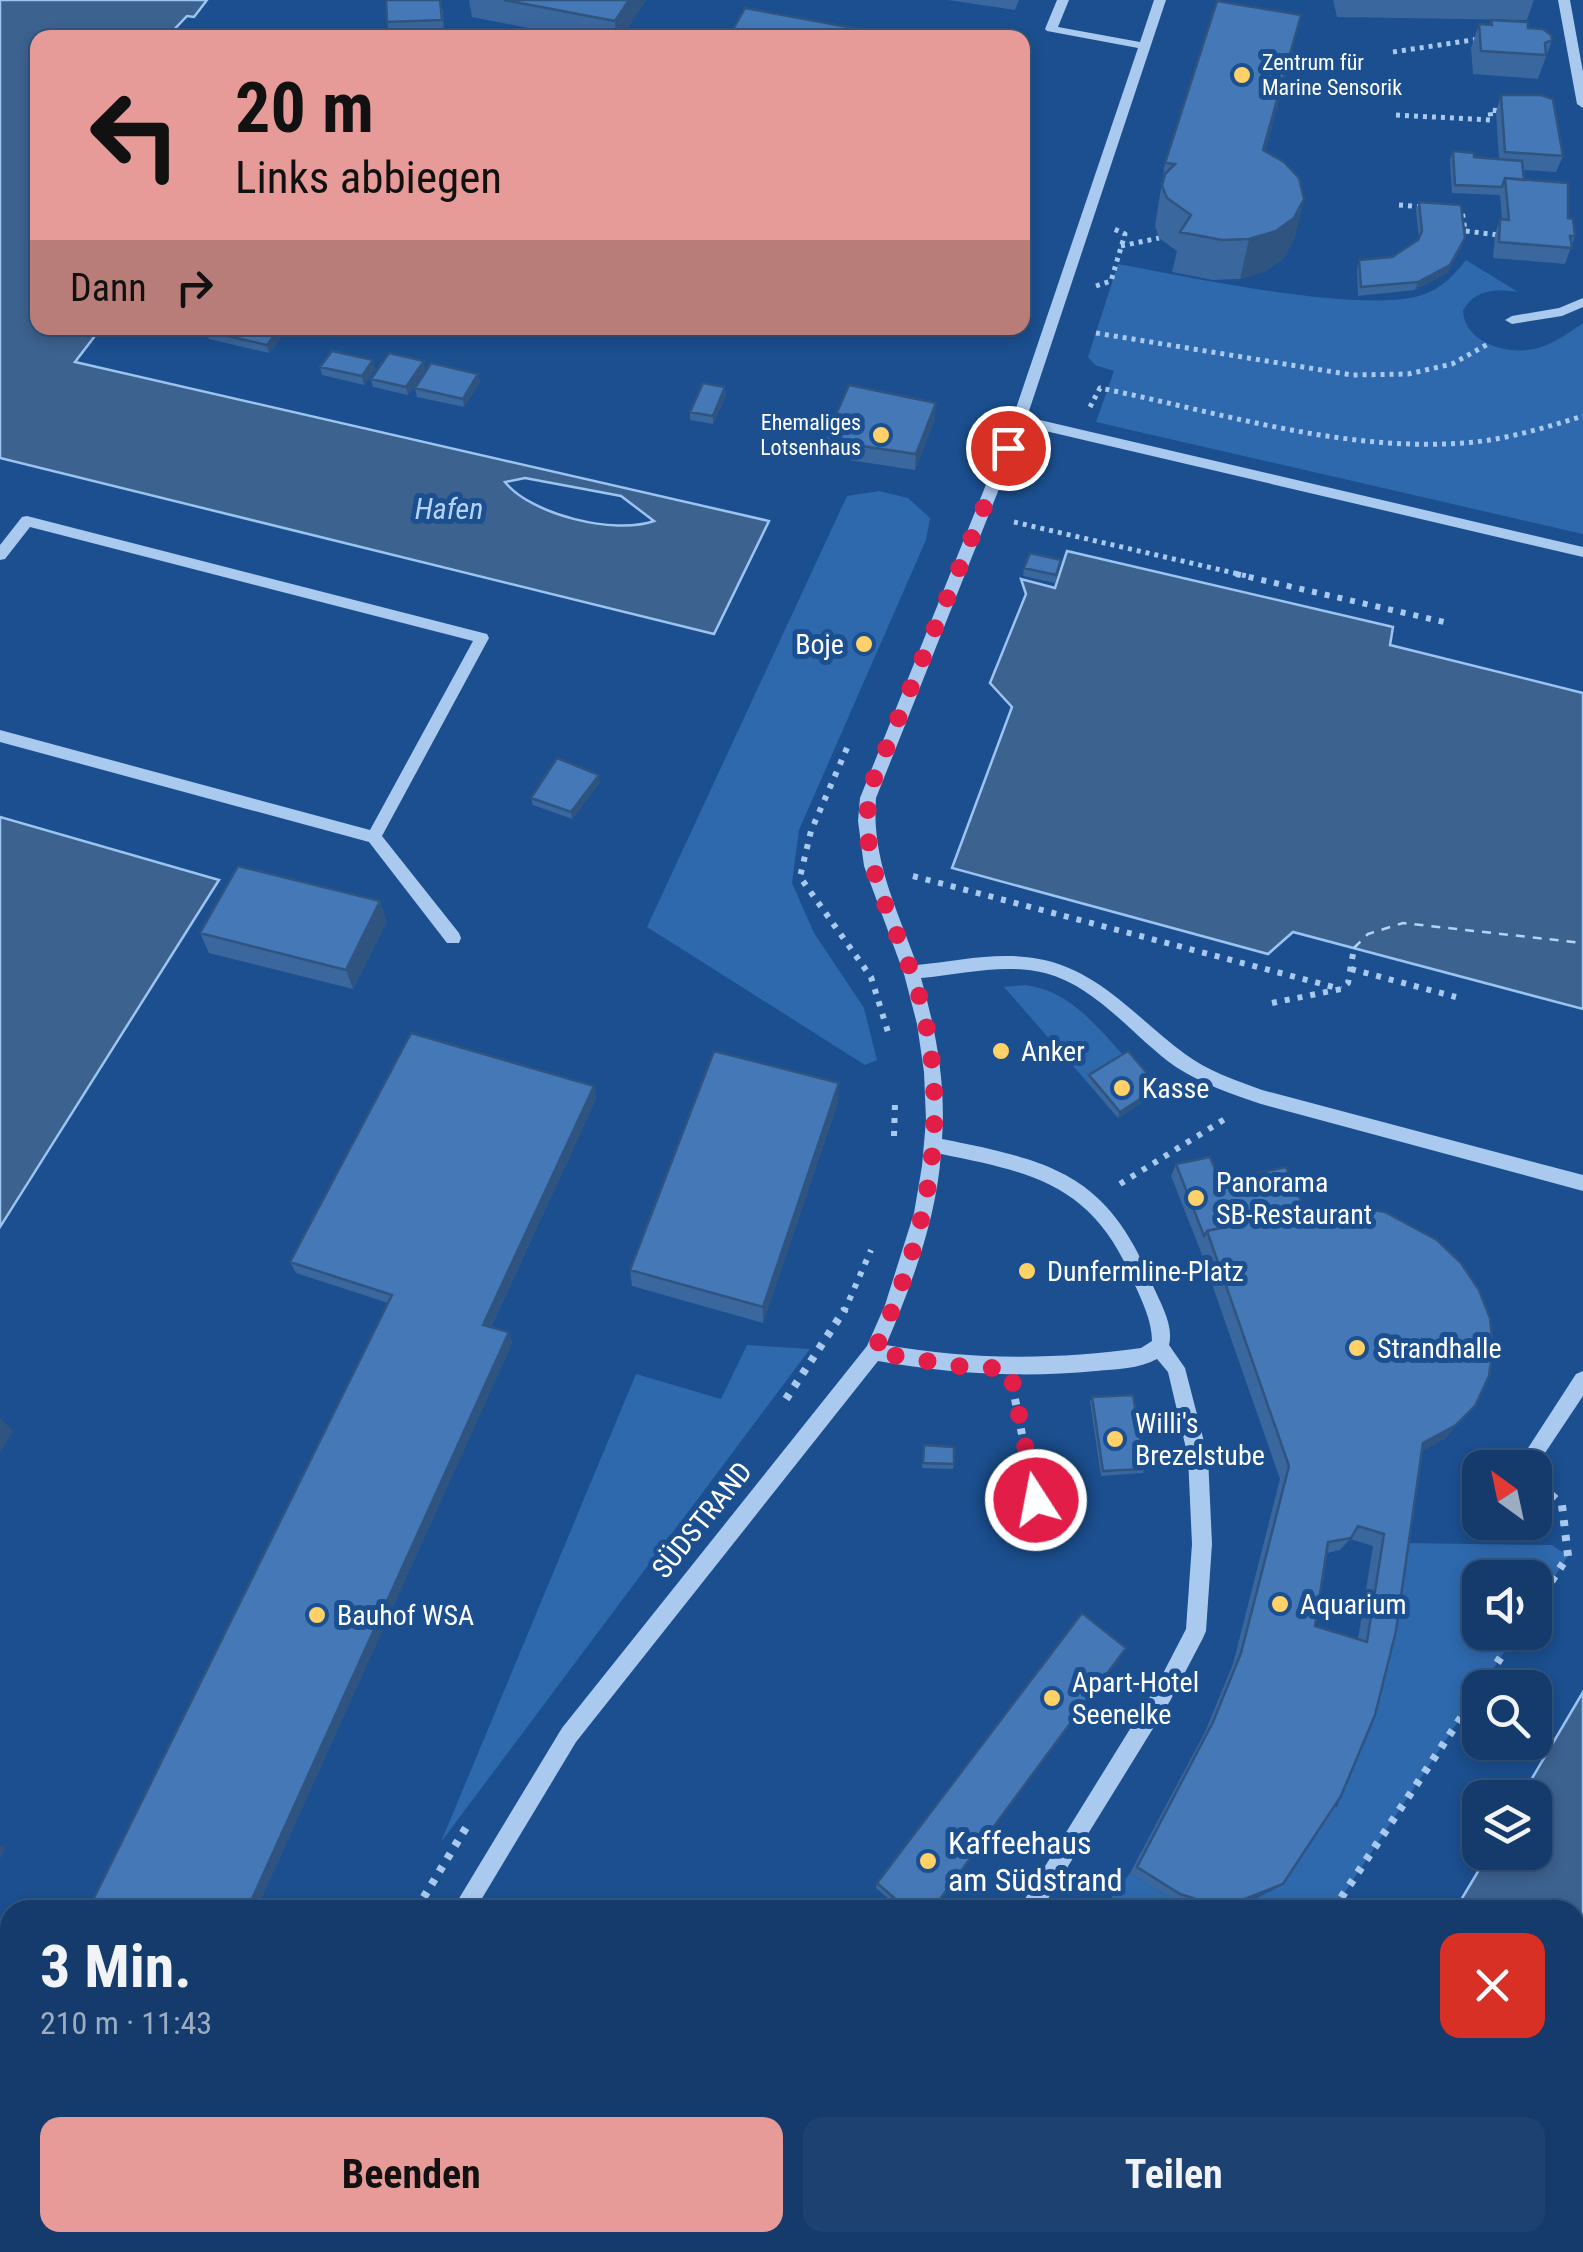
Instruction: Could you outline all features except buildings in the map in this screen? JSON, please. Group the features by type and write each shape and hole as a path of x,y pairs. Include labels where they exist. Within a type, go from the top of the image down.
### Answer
{"street":[{"path":"1062,0 1051,29 1144,46"},
{"name":"SÜDSTRAND","path":"469,1900 569,1735 874,1352 902,1289 918,1240 936,1145 937,1092 930,1042 911,972 871,864 866,838 868,798 1019,420 1160,0"},
{"path":"1564,0 1583,104"},
{"path":"1512,320 1562,312 1583,302"},
{"path":"1019,420 1583,552"},
{"path":"0,555 27,521 482,638 374,837"},
{"path":"0,736 374,837 452,938"},
{"path":"911,972 1021,964 1062,971 1100,994 1180,1060 1220,1082 1261,1097 1583,1183"},
{"path":"874,1352 956,1366 1010,1369 1121,1360 1144,1356 1159,1347 1162,1332 1128,1246 1094,1200 1075,1186 1026,1164 936,1145"},
{"path":"1035,1900 1163,1694 1196,1631 1202,1544 1198,1457 1176,1368 1159,1347"},
{"path":"1536,1450 1583,1380"}],"path":[{"path":"1393,52 1482,38"},
{"path":"1459,42 1472,53"},
{"path":"1396,116 1491,120 1490,110 1508,111"},
{"path":"1399,205 1431,207"},
{"path":"1446,209 1462,210 1465,231 1498,232 1499,236"},
{"path":"1109,242 1113,228"},
{"path":"1095,286 1111,282 1125,234"},
{"path":"1122,246 1160,238"},
{"path":"1090,304 1100,272"},
{"path":"1096,332 1352,375 1422,371 1452,364 1488,344"},
{"path":"1095,400 1100,388 1284,427 1399,443 1492,440 1583,416"},
{"path":"1019,506 1013,522 1444,622"},
{"path":"848,745 811,831 800,877 870,977 891,1043"},
{"path":"914,890 906,872 1341,990"},
{"path":"1272,1003 1341,990 1348,983 1354,948"},
{"path":"1350,968 1456,996"},
{"path":"894,1151 895,1096"},
{"path":"1094,1200 1202,1134"},
{"path":"784,1402 849,1304 874,1241"},
{"path":"1010,1369 1036,1500"},
{"path":"1552,1495 1562,1504 1568,1556 1552,1580"},
{"path":"1341,1900 1462,1715"},
{"path":"422,1900 474,1816"}],"shaded area":[{"path":"1466,260 1518,292 1487,292 1473,298 1463,311 1472,332 1492,346 1530,350 1583,323 1583,534 1096,422 1114,371 1095,365 1088,357 1118,264 1275,292 1398,300 1437,288"},
{"path":"879,491 908,498 930,518 926,540 799,830 792,883 814,933 864,1008 877,1060 865,1065 647,927 847,496"},
{"path":"1025,985 1069,1002 1126,1058 1087,1082 1004,987"},
{"path":"747,1345 810,1349 441,1842 636,1374 721,1399"},
{"path":"1400,1543 1552,1545 1568,1556 1552,1580 1552,1560 1462,1560 1462,1650 1506,1650 1492,1670 1462,1670 1462,1716 1340,1900 1252,1900 1273,1890 1330,1804 1337,1807 1367,1724"},
{"path":"1130,1873 1172,1900 1110,1900"}],"water":[{"name":"Hafen","path":"0,0 207,0 194,17 187,16 174,30 30,30 30,335 96,335 75,362 769,521 714,634 0,458","holes":["525,478 621,496 654,521 618,525 575,519 534,504 505,482"]},
{"path":"1067,551 1393,627 1390,645 1583,693 1583,1009 1293,932 1268,954 952,868 1012,707 990,683 1026,594 1021,579 1055,588"},
{"path":"0,817 219,880 0,1227"},
{"path":"1583,1692 1583,1900 1461,1900 1479,1870 1552,1870 1552,1780 1531,1780 1543,1760 1552,1760 1552,1744"}],"ferry route":[{"path":"1354,948 1368,934 1403,923 1583,943"}],"place":[{"name":"Zentrum für Marine Sensorik","path":"1242,75"},
{"name":"Ehemaliges Lotsenhaus","path":"881,435"},
{"name":"Boje","path":"864,644"},
{"name":"Anker","path":"1001,1051"},
{"name":"Kasse","path":"1122,1088"},
{"name":"Panorama SB-Restaurant","path":"1196,1198"},
{"name":"Dunfermline-Platz","path":"1027,1271"},
{"name":"Strandhalle","path":"1357,1348"},
{"name":"Willi's Brezelstube","path":"1115,1439"},
{"name":"Aquarium","path":"1280,1604"},
{"name":"Bauhof WSA","path":"317,1615"},
{"name":"Apart-Hotel Seenelke","path":"1052,1698"},
{"name":"Kaffeehaus am Südstrand","path":"928,1861"}],"route":[{"path":"1008,448 868,798 866,838 871,864 921,1003 937,1092 936,1145 918,1240 902,1289 874,1352 956,1366 1010,1369 1036,1500"}]}
